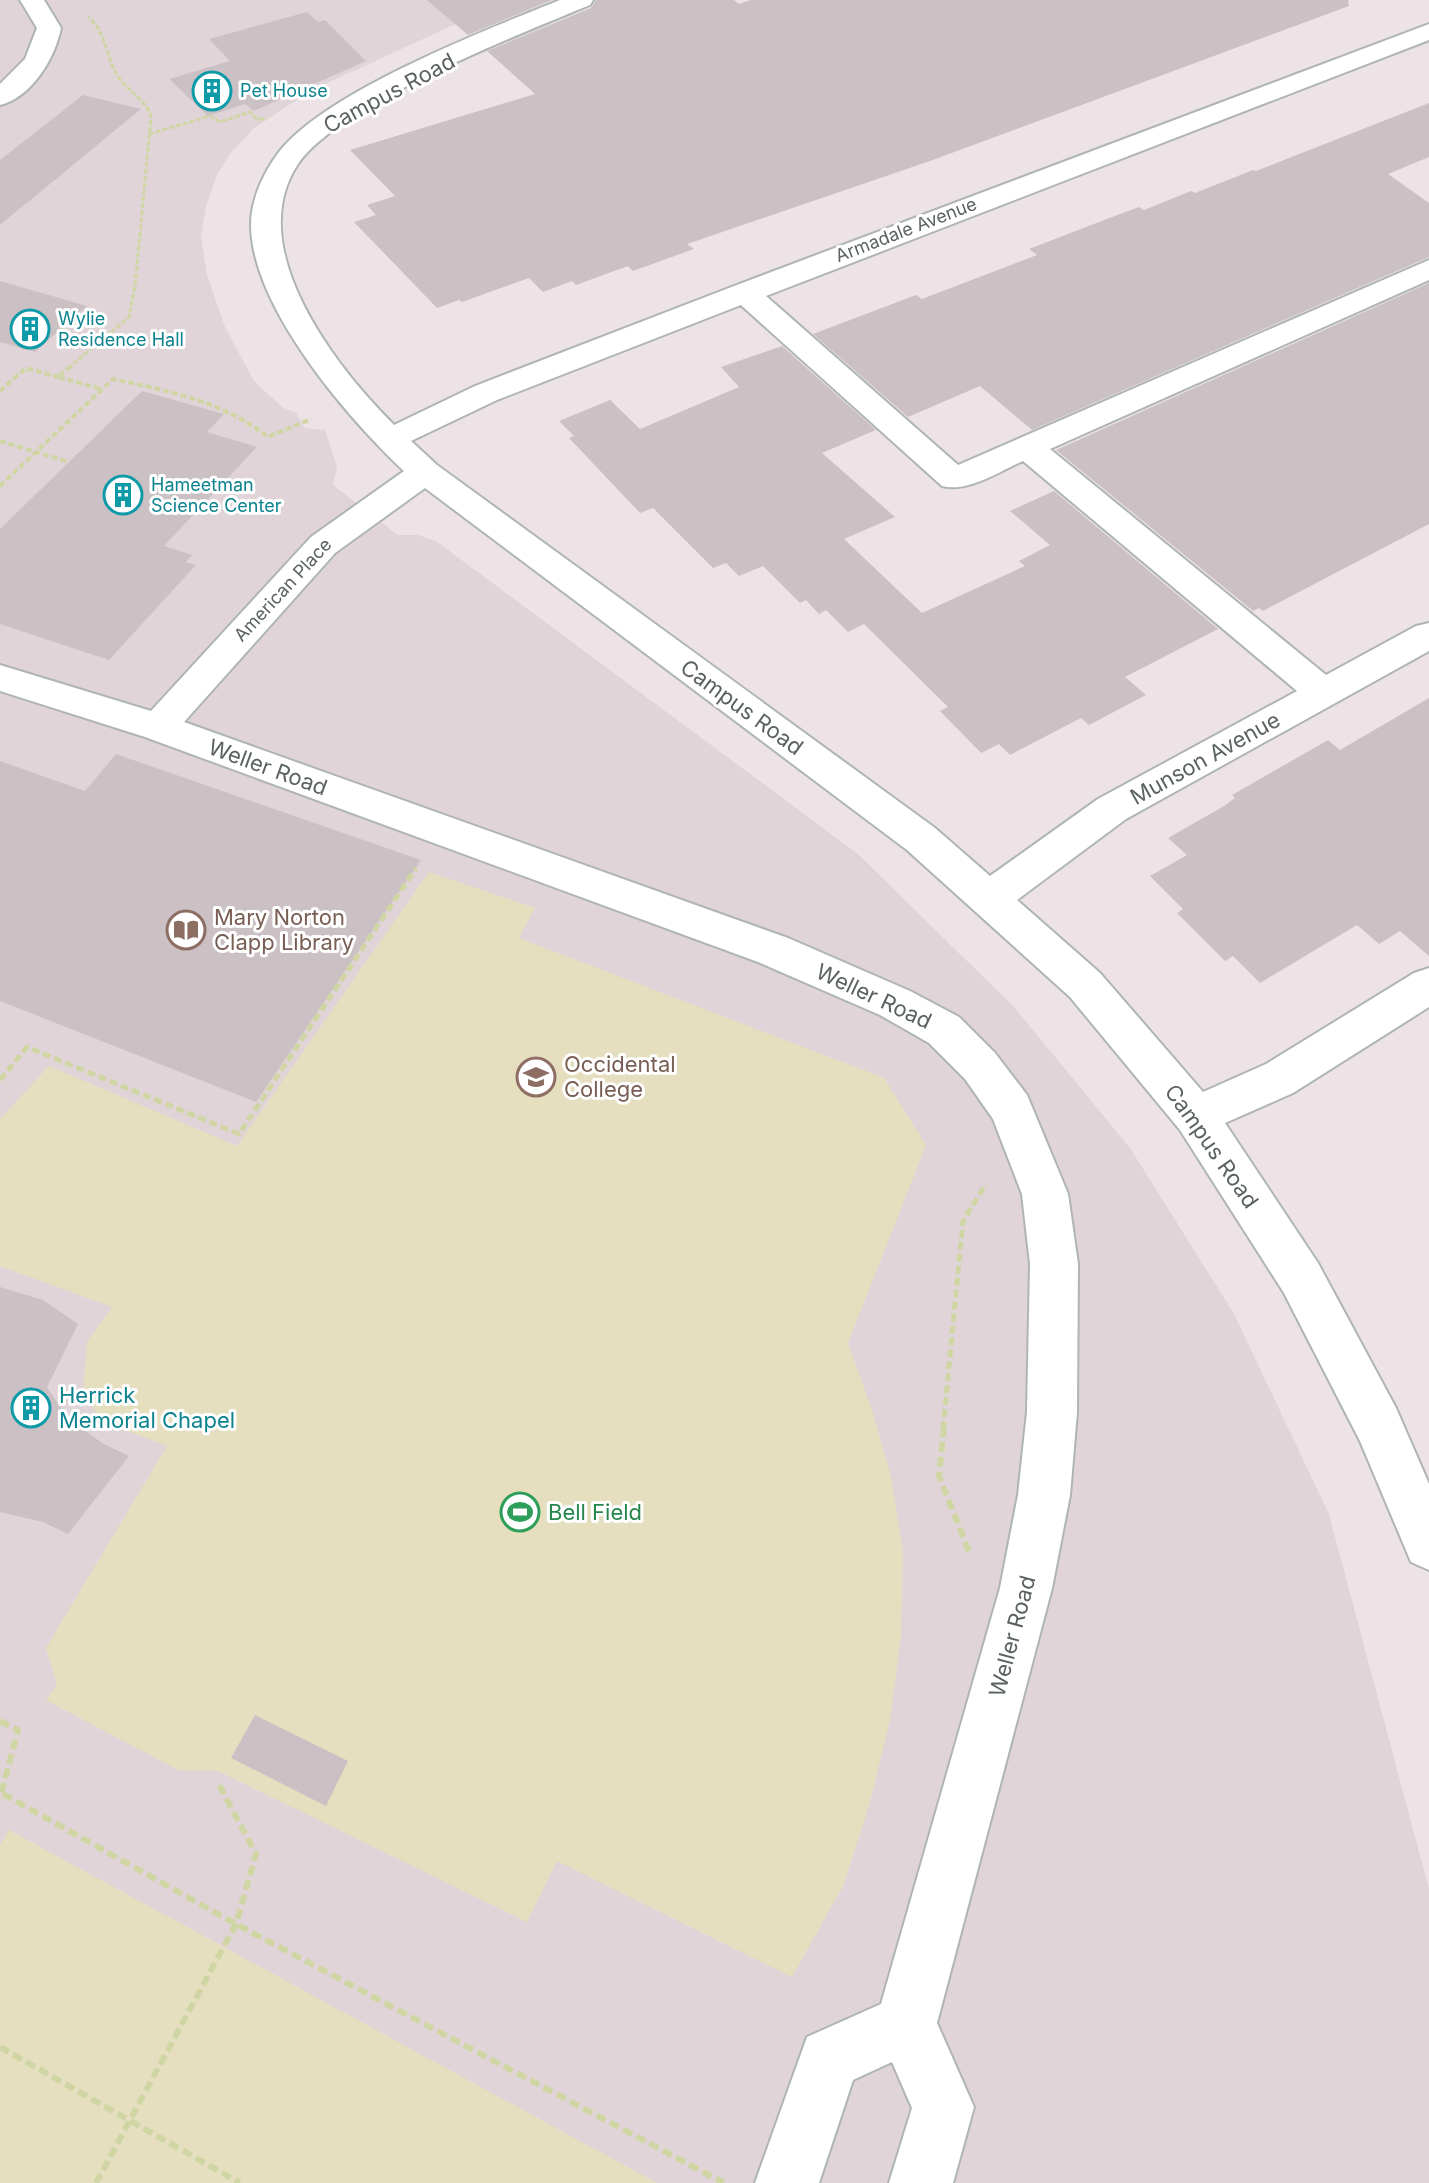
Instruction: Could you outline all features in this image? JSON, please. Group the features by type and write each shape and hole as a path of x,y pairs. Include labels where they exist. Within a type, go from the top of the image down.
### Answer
{"street":[{"name":"Campus Road","path":"581,0 418,74 318,129 290,154 272,187 265,233 291,309 349,397 388,440 425,472 921,839 991,898 1085,985 1196,1116 1301,1278 1378,1425 1429,1544"},
{"path":"0,97 24,78 37,63 46,44 49,28 37,6"},
{"name":"Armadale Avenue","path":"388,440 486,393 1429,31"},
{"path":"744,292 954,479 1429,269"},
{"path":"1027,447 1324,693"},
{"name":"American Place","path":"158,727 323,545 425,472"},
{"name":"Munson Avenue","path":"991,898 1112,809 1429,635"},
{"name":"Weller Road","path":"0,678 158,727 773,950 895,1003 944,1030 980,1066 1011,1109 1045,1194 1054,1264 1052,1412 1044,1495 1026,1588 906,2024"},
{"path":"1196,1116 1278,1080 1429,985"},
{"path":"787,2183 829,2059 906,2024 943,2107 921,2183"}],"path":[{"path":"37,6 72,12 96,22 117,77 150,107 135,286 129,317 120,327 95,342 58,377"},
{"path":"149,134 210,116 220,122 260,109"},
{"path":"250,112 257,119 273,120"},
{"path":"0,391 26,368 102,389"},
{"path":"0,486 113,379 195,398 244,418 268,437 311,419"},
{"path":"189,405 195,398"},
{"path":"0,441 69,462"},
{"path":"0,1080 27,1047 239,1134 441,830"},
{"path":"970,1554 939,1476 963,1221 999,1163 1027,1146"},
{"path":"0,1721 18,1730 2,1796 724,2183"},
{"path":"96,2183 236,1924 256,1854 219,1785"},
{"path":"0,2047 240,2183"}],"shaded area":[{"name":"Occidental College","path":"0,0 508,0 310,91 254,128 230,154 217,175 206,206 201,237 207,275 225,327 254,381 282,407 296,413 305,428 325,430 337,467 333,485 398,535 418,535 436,541 858,854 1014,1007 1130,1148 1233,1312 1329,1514 1429,1889 1429,2183 0,2183"},
{"path":"429,872 535,908 519,938 884,1078 926,1145 848,1343 891,1477 903,1552 901,1636 890,1720 869,1806 843,1886 792,1977 557,1861 527,1922 218,1771 178,1770 46,1700 57,1684 46,1648 167,1446 102,1421 83,1392 87,1342 112,1307 0,1266 0,1119 49,1066 237,1146"},
{"path":"9,1830 657,2183 0,2183 0,1845"}],"building":[{"path":"427,0 552,0 468,35"},
{"path":"596,0 734,0 739,4 751,0 1348,0 1349,6 930,161 687,244 694,249 633,271 628,266 576,285 572,281 543,292 529,278 437,308 354,222 376,215 367,205 395,196 350,150 535,94 487,51 591,8"},
{"path":"307,12 318,22 325,20 366,61 254,111 245,104 208,116 169,79 230,61 209,39"},
{"path":"83,95 141,109 0,225 0,160"},
{"path":"1429,103 1429,157 1388,174 1429,203 1429,257 1032,430 980,386 908,417 813,334 916,295 922,299 1037,255 1029,249 1139,207 1144,210 1191,191 1195,193 1256,171"},
{"name":"Wylie Residence Hall","path":"0,281 87,306 35,352 0,342"},
{"path":"1429,283 1429,524 1263,611 1259,608 1253,611 1056,450"},
{"path":"782,346 876,430 822,453 895,517 844,539 922,613 1025,566 1019,561 1050,545 1010,511 1054,491 1218,629 1125,677 1146,695 1089,725 1081,718 1010,755 999,744 981,753 940,711 948,707 864,624 848,632 826,610 819,614 806,600 800,603 763,566 739,576 726,563 713,568 653,508 640,513 569,438 574,436 559,421 610,400 640,429 739,387 721,367"},
{"name":"Hameetman Science Center","path":"142,391 224,414 207,432 257,447 164,546 192,555 186,562 196,565 109,660 0,624 0,529"},
{"path":"1429,698 1429,956 1400,931 1379,944 1357,925 1260,983 1233,956 1225,961 1177,913 1183,909 1150,876 1187,855 1168,838 1224,806 1235,798 1232,795 1328,740 1340,750"},
{"name":"Mary Norton Clapp Library","path":"116,754 421,860 256,1102 0,1001 0,761 85,791"},
{"name":"Herrick Memorial Chapel","path":"0,1287 43,1300 78,1324 47,1387 67,1417 102,1443 129,1456 68,1534 43,1522 0,1512"},
{"path":"255,1715 348,1761 326,1806 231,1758"}],"place":[{"name":"Pet House","path":"212,91"},
{"name":"Wylie Residence Hall","path":"30,329"},
{"name":"Hameetman Science Center","path":"123,495"},
{"name":"Mary Norton Clapp Library","path":"186,930"},
{"name":"Occidental College","path":"536,1077"},
{"name":"Herrick Memorial Chapel","path":"31,1408"},
{"name":"Bell Field","path":"520,1512"}]}
